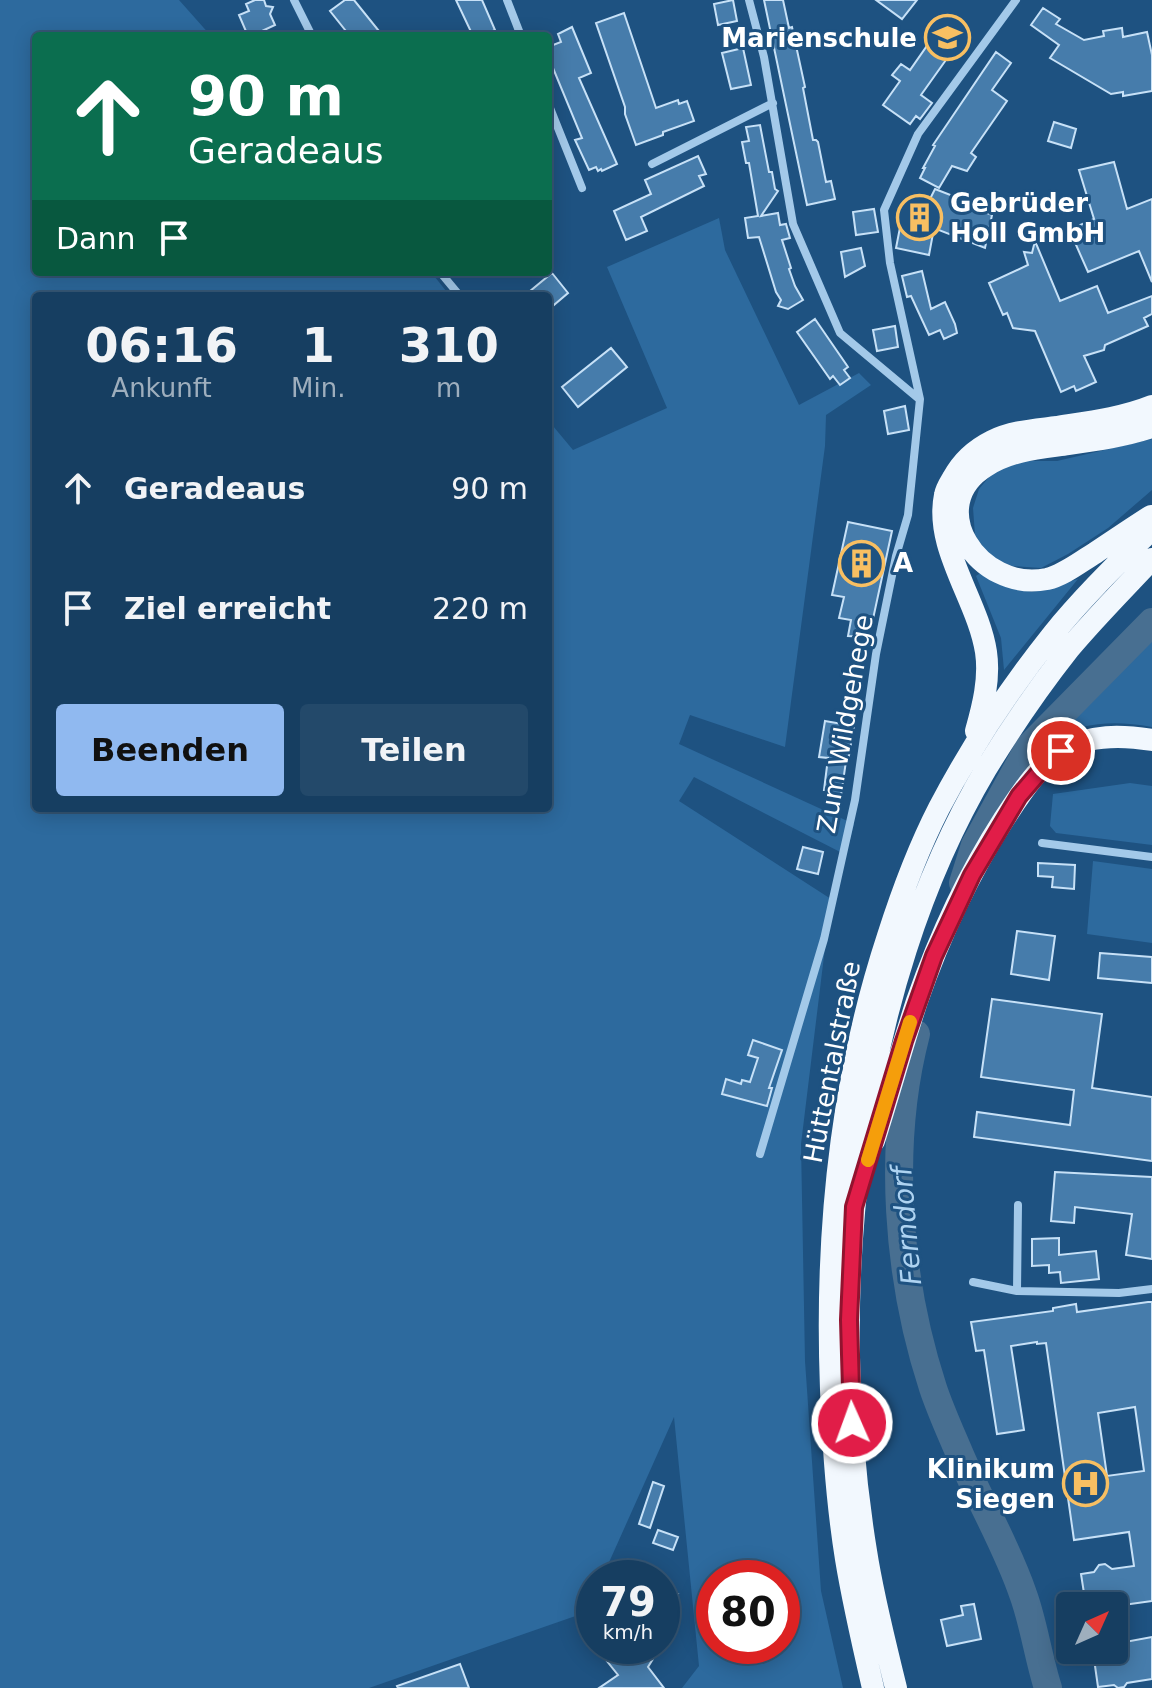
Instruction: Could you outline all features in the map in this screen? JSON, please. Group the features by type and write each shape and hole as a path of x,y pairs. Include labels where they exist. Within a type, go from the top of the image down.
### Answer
{"highway":[{"path":"968,759 983,706 987,655 977,616 949,551 944,519 945,493 957,470 972,452 993,441 1016,432 1101,420 1152,406"},
{"path":"1152,427 1108,439 1031,449 1004,456 983,467 969,480 960,496 958,515 968,547 982,563 1001,575 1028,581 1049,579 1071,568 1152,516"},
{"name":"Hüttentalstraße","path":"873,1688 846,1559 838,1497 829,1343 829,1270 834,1205 847,1106 864,1017 881,955 919,850 968,759 1019,678 1053,634 1090,591 1152,529"},
{"name":"Hüttentalstraße","path":"896,1688 866,1553 853,1437 849,1345 854,1207 865,1125 884,1026 902,963 939,861 985,771 1038,690 1070,648 1152,559"},
{"path":"854,1207 904,1041 934,956 972,875 1019,796 1049,761 1078,743 1116,736 1152,740"}],"street":[{"path":"294,0 310,32"},
{"path":"507,0 519,32"},
{"path":"749,0 764,57 793,224 840,333 920,399"},
{"name":"Zum Wildgehege","path":"760,1154 824,939 855,800 876,654 896,556 908,515 920,399 890,263 884,210 918,134 1016,0"},
{"path":"652,164 773,103"},
{"path":"552,113 582,188"},
{"path":"443,276 457,292"},
{"path":"1042,843 1152,857"},
{"path":"1017,1291 1018,1205"},
{"path":"973,1282 1017,1291 1119,1293 1152,1289"}],"shaded area":[{"path":"0,0 179,0 207,32 32,32 32,276 434,276 447,292 32,292 32,812 552,812 552,425 573,450 667,408 607,267 719,218 725,250 799,405 859,373 871,385 826,415 825,446 785,747 690,715 679,744 854,824 846,855 694,777 679,801 831,899 801,1144 805,1361 821,1591 843,1688 682,1688 699,1664 800,1664 800,1560 696,1560 696,1636 674,1417 610,1560 576,1560 576,1616 369,1688 0,1688"},
{"path":"1152,439 1152,490 1108,528 1068,554 1041,568 1012,566 990,557 975,535 973,508 979,489 995,470 1023,461 1057,461"},
{"path":"982,572 1002,585 1032,592 1078,579 1004,670 1001,638 976,576"},
{"path":"1152,632 1152,727 1123,723 1097,724 1044,739"},
{"path":"1130,783 1152,786 1152,845 1056,833 1050,826 1053,794"},
{"path":"1093,861 1152,869 1152,943 1087,934"}],"building":[{"path":"264,0 266,6 273,7 270,14 275,25 263,32 246,32 239,15 249,11 246,4"},
{"path":"345,0 354,0 380,32 347,32 330,11"},
{"path":"456,0 482,0 495,30 471,32"},
{"path":"733,0 737,21 718,25 714,4"},
{"path":"764,0 783,0 805,87 813,140 818,142 826,182 831,181 835,199 807,205"},
{"path":"876,0 917,0 902,19"},
{"path":"1043,8 1060,19 1056,24 1084,40 1104,36 1103,31 1122,28 1123,37 1147,32 1152,55 1152,91 1123,96 1123,92 1111,94 1050,58 1059,45 1031,25"},
{"path":"624,13 656,108 678,100 679,104 687,101 694,121 636,145 596,23"},
{"path":"942,21 963,36 921,95 932,103 920,119 916,116 910,124 883,105 900,81 892,75 901,64 910,70"},
{"path":"572,27 591,73 579,78 617,164 602,171 596,167 589,170 575,140 582,138 552,66 552,45 561,42 558,34"},
{"path":"743,48 751,85 731,89 722,53"},
{"path":"996,52 1011,63 992,90 1007,101 971,153 976,157 967,171 952,166 939,188 920,178 923,168 933,145"},
{"path":"1054,122 1076,129 1071,148 1048,141"},
{"path":"760,125 769,172 772,172 778,191 761,216 778,213 780,225 786,224 790,238 782,240 789,269 803,300 788,309 778,306 781,300 759,237 748,238 745,218 758,216 749,163 746,163 742,142 749,141 746,127"},
{"path":"698,156 706,174 699,176 704,186 641,217 647,231 626,240 614,211 651,194 645,180"},
{"path":"1114,162 1127,209 1152,199 1152,282 1139,251 1088,272 1073,238 1083,234 1080,225 1094,219 1079,170"},
{"path":"935,189 992,215 985,248 934,228 929,255 896,248 907,202 927,205"},
{"path":"874,209 878,232 856,235 853,212"},
{"path":"1035,241 1060,301 1097,286 1108,313 1152,296 1152,314 1144,318 1148,326 1105,345 1104,350 1084,356 1096,382 1076,391 1074,386 1061,392 1035,331 1013,328 1007,313 1003,315 989,283 1028,265 1024,252 1032,253"},
{"path":"861,248 865,266 845,277 841,252"},
{"path":"922,271 931,309 945,302 955,324 957,333 944,339 940,330 929,335 911,296 907,297 902,276"},
{"path":"552,273 568,293 552,307 552,292 529,292"},
{"path":"815,319 848,367 844,370 850,378 840,385 833,376 830,379 797,332"},
{"path":"895,326 898,347 877,351 873,330"},
{"path":"611,348 627,367 578,407 562,387"},
{"path":"905,406 909,430 888,434 884,411"},
{"name":"A","path":"848,522 892,531 873,619 866,637 848,636 851,620 839,618 844,597 832,595"},
{"path":"825,721 854,726 841,796 826,794 827,790 824,790 828,758 819,757"},
{"path":"803,847 823,852 818,874 797,869"},
{"path":"1038,863 1075,865 1074,889 1052,887 1053,877 1038,876"},
{"path":"1017,931 1055,936 1049,980 1011,974"},
{"path":"1100,953 1152,957 1152,983 1098,978"},
{"path":"992,999 1102,1014 1092,1088 1152,1097 1152,1161 974,1137 977,1112 1070,1125 1074,1090 981,1077"},
{"path":"753,1040 782,1050 769,1088 772,1088 767,1106 722,1094 726,1079 741,1084 742,1080 750,1082 758,1058 748,1055"},
{"path":"1055,1172 1152,1177 1152,1259 1126,1255 1132,1214 1075,1207 1074,1223 1051,1221"},
{"path":"1059,1238 1059,1255 1096,1251 1099,1279 1061,1283 1060,1272 1049,1273 1049,1265 1032,1266 1032,1239"},
{"path":"1152,1302 1152,1601 1128,1604 1128,1592 1084,1592 1081,1574 1094,1572 1099,1565 1105,1564 1112,1569 1134,1566 1129,1532 1074,1540 1046,1343 1011,1346 1024,1430 997,1434 984,1350 976,1351 971,1322 1053,1311 1053,1308 1076,1304 1077,1312","holes":["1135,1407 1144,1471 1107,1476 1098,1413"]},
{"path":"653,1482 664,1486 650,1528 639,1524"},
{"path":"658,1530 678,1537 673,1550 653,1543"},
{"path":"974,1604 981,1639 947,1646 941,1620 963,1615 961,1606"},
{"path":"1152,1637 1152,1679 1127,1683 1118,1688 1114,1685 1098,1687 1095,1664 1128,1664 1128,1641"},
{"path":"460,1664 469,1688 397,1686"},
{"path":"609,1664 650,1664 648,1667 664,1688 599,1688 618,1675"}],"waterway":[{"name":"Ferndorf","path":"963,883 975,845 1029,747 1152,622"},
{"name":"Ferndorf","path":"916,1034 901,1121 899,1166 904,1257 911,1302 936,1396 1016,1575 1048,1688"}],"slow traffic":[{"path":"868,1160 910,1022"}],"place":[{"name":"Marienschule","path":"948,38"},
{"name":"Gebrüder Holl GmbH","path":"919,218"},
{"name":"A","path":"862,563"},
{"name":"Klinikum Siegen","path":"1086,1484"}],"route":[{"path":"852,1423 849,1320 854,1207 904,1041 934,956 972,875 1019,796 1061,751"}]}
